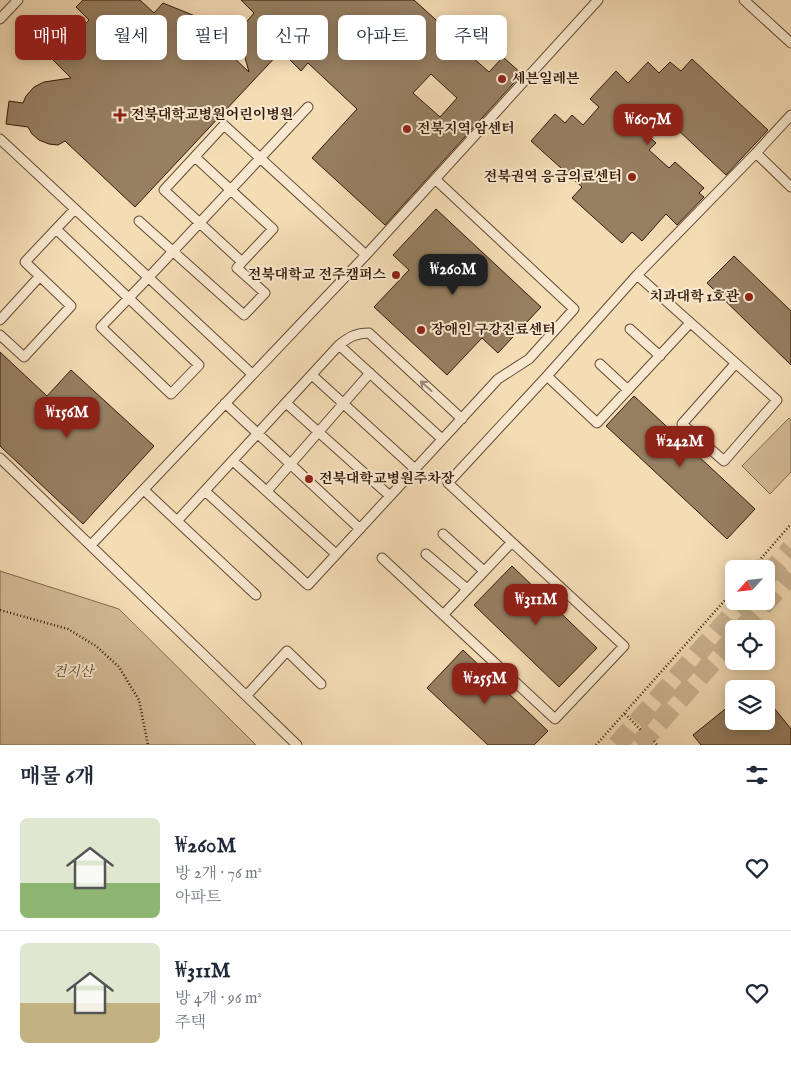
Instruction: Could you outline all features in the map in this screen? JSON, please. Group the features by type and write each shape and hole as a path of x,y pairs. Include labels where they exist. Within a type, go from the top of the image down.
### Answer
{"lane":[{"path":"0,19 18,0"},
{"path":"91,545 366,255 597,0"},
{"path":"744,0 791,43"},
{"path":"56,229 128,298 199,365 171,394 101,327 128,298 149,277 308,107"},
{"path":"382,558 555,718 624,646 448,483 637,275 756,154 791,115"},
{"path":"242,262 164,190 224,125 366,255"},
{"path":"0,139 252,374"},
{"path":"756,154 791,187"},
{"path":"139,220 244,315 264,292 237,268 273,229 194,157"},
{"path":"205,491 308,585 498,379 529,360 574,309 435,179"},
{"path":"2,340 24,357 71,306 25,262 75,209"},
{"path":"637,275 777,400 724,461 682,424 735,364"},
{"path":"0,320 40,276"},
{"path":"547,376 597,423 690,323"},
{"path":"630,330 660,356"},
{"path":"177,521 340,345 359,333 369,333 462,418"},
{"path":"340,345 442,439"},
{"path":"600,364 628,390"},
{"path":"267,491 370,373"},
{"path":"312,375 415,469"},
{"path":"225,403 360,529"},
{"path":"286,403 390,496"},
{"path":"0,458 297,745"},
{"path":"233,461 336,554"},
{"path":"144,490 256,594"},
{"path":"443,534 484,571"},
{"path":"443,615 511,543"},
{"path":"426,554 467,589"},
{"path":"247,695 287,651 321,684"}],"path":[{"path":"760,560 791,524"},
{"path":"596,745 725,600"},
{"path":"0,610 68,629 96,646 119,667 139,700 148,745"},
{"path":"625,714 642,731"},
{"path":"654,741 657,745"}],"green space":[{"path":"789,418 791,420 791,472 770,494 742,466"},
{"name":"건지산","path":"0,571 119,609 256,745 0,745"}],"building":[{"path":"83,0 140,0 154,13 163,3 193,15 177,15 177,60 236,60 249,72 246,60 247,21 254,13 241,0 414,0 436,20 436,60 475,60 489,72 500,60 506,60 522,74 385,225 312,158 357,109 308,63 301,71 290,60 328,60 328,15 257,15 257,60 273,60 135,207 65,141 58,145 49,144 39,140 28,127 6,124 9,101 23,103 34,87 44,82 71,78 53,60 86,60 86,23 89,20 76,7","holes":["431,74 457,98 440,117 413,93"]},
{"path":"692,59 768,130 726,175 662,115 646,134 656,143 649,150 669,168 675,162 704,188 699,193 704,197 677,225 666,214 642,241 632,232 622,243 572,198 582,187 531,141 555,114 565,123 572,115 583,125 599,107 590,99 616,71 628,83 648,62 659,73 670,62 681,71"},
{"path":"436,209 541,307 498,353 482,338 447,375 374,307 409,270 393,255"},
{"name":"치과대학 1호관","path":"734,256 791,311 791,365 707,283"},
{"path":"0,352 47,396 71,370 154,446 83,524 0,446"},
{"path":"634,396 755,509 727,539 606,426"},
{"path":"512,566 597,648 559,687 474,605"},
{"path":"463,650 548,731 534,745 488,745 427,688"},
{"path":"725,709 725,730 775,730 775,709 791,729 791,745 701,745 693,735"}],"tunnel":[{"path":"775,567 791,549"},
{"path":"750,620 791,574"},
{"path":"617,745 736,610"},
{"path":"639,745 725,648"}],"place":[{"name":"세븐일레븐","path":"502,79"},
{"name":"전북대학교병원어린이병원","path":"120,115"},
{"name":"전북지역 암센터","path":"407,129"},
{"name":"전북권역 응급의료센터","path":"632,177"},
{"name":"전북대학교 전주캠퍼스","path":"396,275"},
{"name":"치과대학 1호관","path":"749,297"},
{"name":"장애인 구강진료센터","path":"421,330"},
{"name":"전북대학교병원주차장","path":"309,479"}]}
